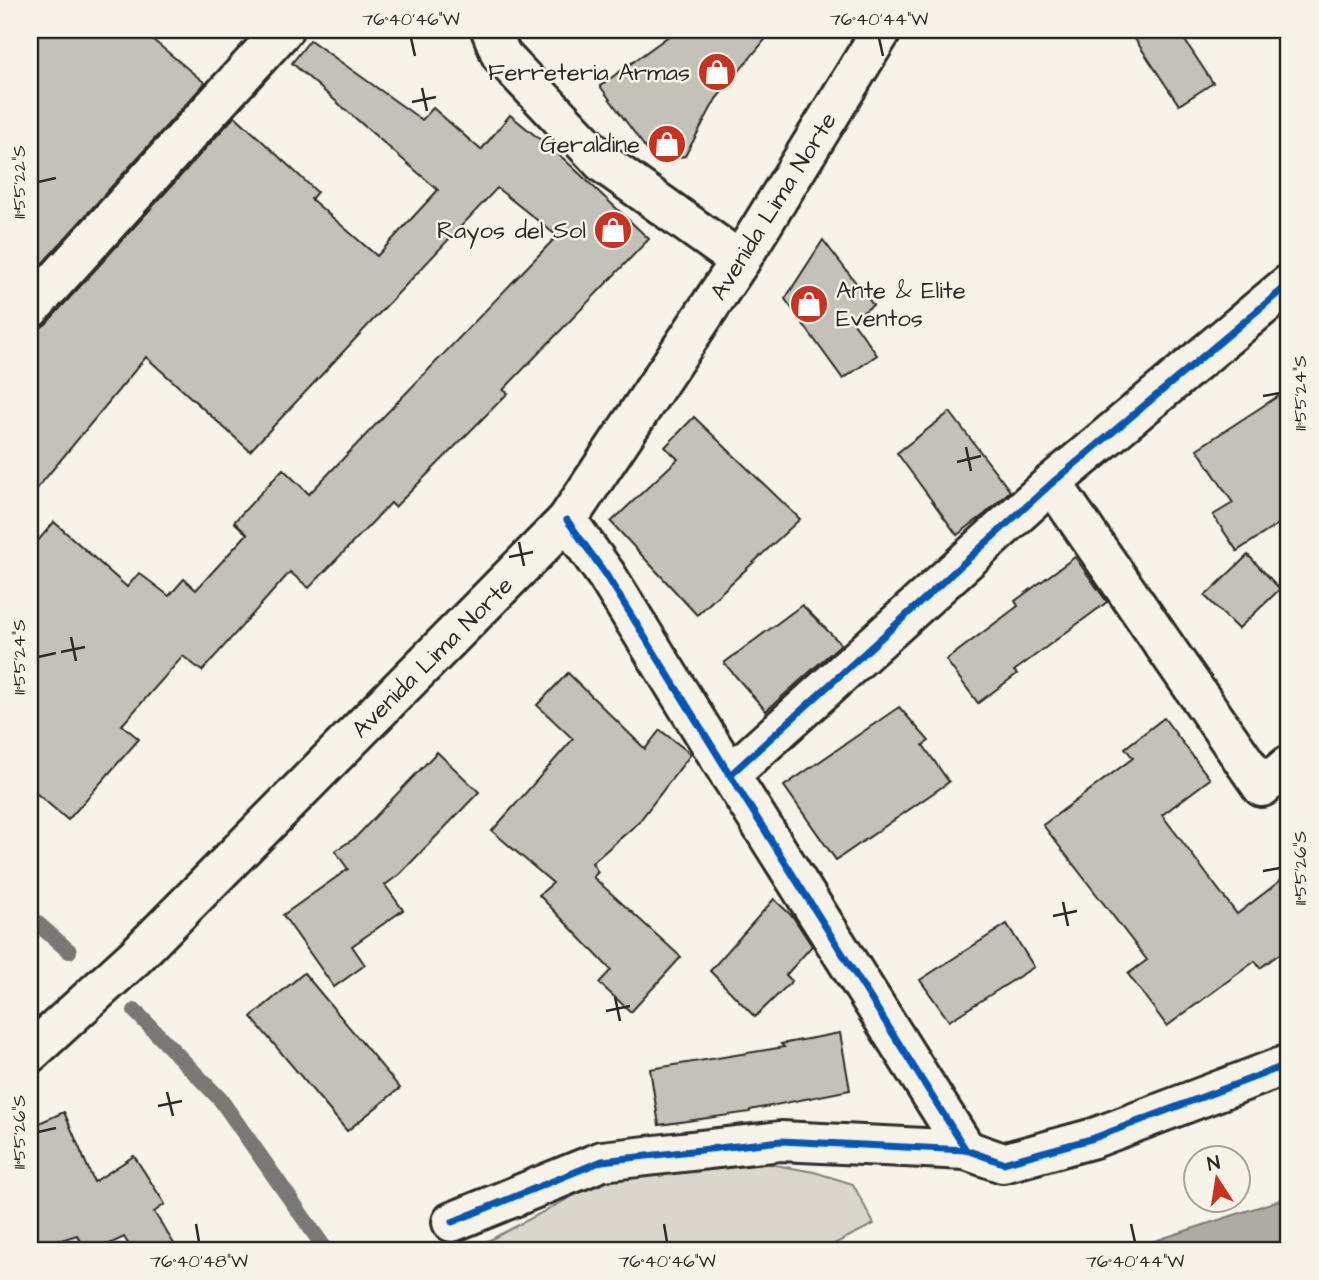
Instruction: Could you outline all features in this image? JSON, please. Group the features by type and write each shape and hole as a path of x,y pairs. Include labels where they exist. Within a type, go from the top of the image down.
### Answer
{"main road":[{"path":"30,309 284,30"},
{"name":"Avenida Lima Norte","path":"30,1053 135,957 567,520 740,261 882,30"},
{"path":"504,38 604,163 740,261"},
{"path":"730,775 1052,483 1289,284"},
{"path":"1052,483 1262,787 1289,765"},
{"path":"567,520 607,576 965,1150"},
{"path":"452,1222 602,1161 781,1141 965,1150 1003,1163 1094,1138 1289,1064"}],"shaded area":[{"path":"741,1159 814,1172 853,1184 874,1224 822,1250 491,1250 486,1242 630,1166"},
{"path":"1289,1197 1289,1250 1127,1250 1237,1214 1252,1214 1252,1209"}],"building":[{"path":"30,30 141,30 205,83 30,277"},
{"path":"677,30 773,30 716,99 685,156 655,161 600,86"},
{"path":"1129,30 1178,30 1213,83 1179,105"},
{"path":"310,40 422,120 433,108 481,150 510,115 565,160 649,239 503,390 508,393 395,507 391,503 309,588 290,572 202,671 183,656 122,725 139,739 68,820 30,788 30,550 54,522 127,587 139,573 169,596 184,579 196,590 247,534 234,522 283,469 309,494 557,236 497,188 250,451 146,357 30,497 30,330 37,330 46,324 235,116 317,192 311,199 377,256 438,190 292,63"},
{"path":"823,240 873,305 852,320 877,355 843,379 785,299"},
{"path":"1289,389 1289,517 1237,551 1213,515 1233,503 1197,449"},
{"path":"950,412 1010,491 957,535 897,453"},
{"path":"694,417 800,519 697,615 611,522 678,459 665,447"},
{"path":"1248,555 1280,589 1238,629 1205,596"},
{"path":"1075,557 1107,602 1014,671 1017,674 978,703 946,660 1018,606 1015,601"},
{"path":"802,605 841,644 766,711 724,663"},
{"path":"568,673 645,749 660,730 691,754 638,823 592,863 598,872 593,877 681,957 631,1012 599,983 611,970 539,895 553,883 492,831 573,739 537,705"},
{"path":"899,707 929,741 923,745 949,782 836,860 784,786"},
{"path":"1164,718 1210,779 1162,815 1237,914 1289,874 1289,947 1260,968 1255,961 1167,1026 1128,974 1147,960 1043,825 1133,758 1125,748"},
{"path":"437,752 479,792 400,874 385,885 403,910 352,946 365,965 334,987 283,915 348,869 335,851 355,838"},
{"path":"774,899 793,917 812,946 786,975 792,981 755,1017 710,971"},
{"path":"1007,924 1034,967 949,1021 920,980"},
{"path":"304,973 400,1088 347,1131 251,1017"},
{"path":"840,1033 850,1090 750,1112 659,1125 650,1069 784,1047 781,1044"},
{"path":"64,1112 94,1182 134,1156 165,1204 154,1212 178,1250 132,1250 124,1237 97,1250 84,1250 77,1235 30,1250 30,1127"}],"waterway":[{"path":"30,917 69,951"},
{"path":"135,1011 220,1099 326,1250"}],"cycle path":[{"path":"730,775 1052,483 1289,284"},
{"path":"567,520 607,576 966,1150"},
{"path":"452,1222 602,1161 781,1141 966,1150 1003,1163 1094,1138 1289,1064"}],"place":[{"name":"Ferreteria Armas","path":"717,72"},
{"name":"Geraldine","path":"667,144"},
{"name":"Rayos del Sol","path":"613,230"},
{"name":"Ante & Elite Eventos","path":"809,304"}]}
